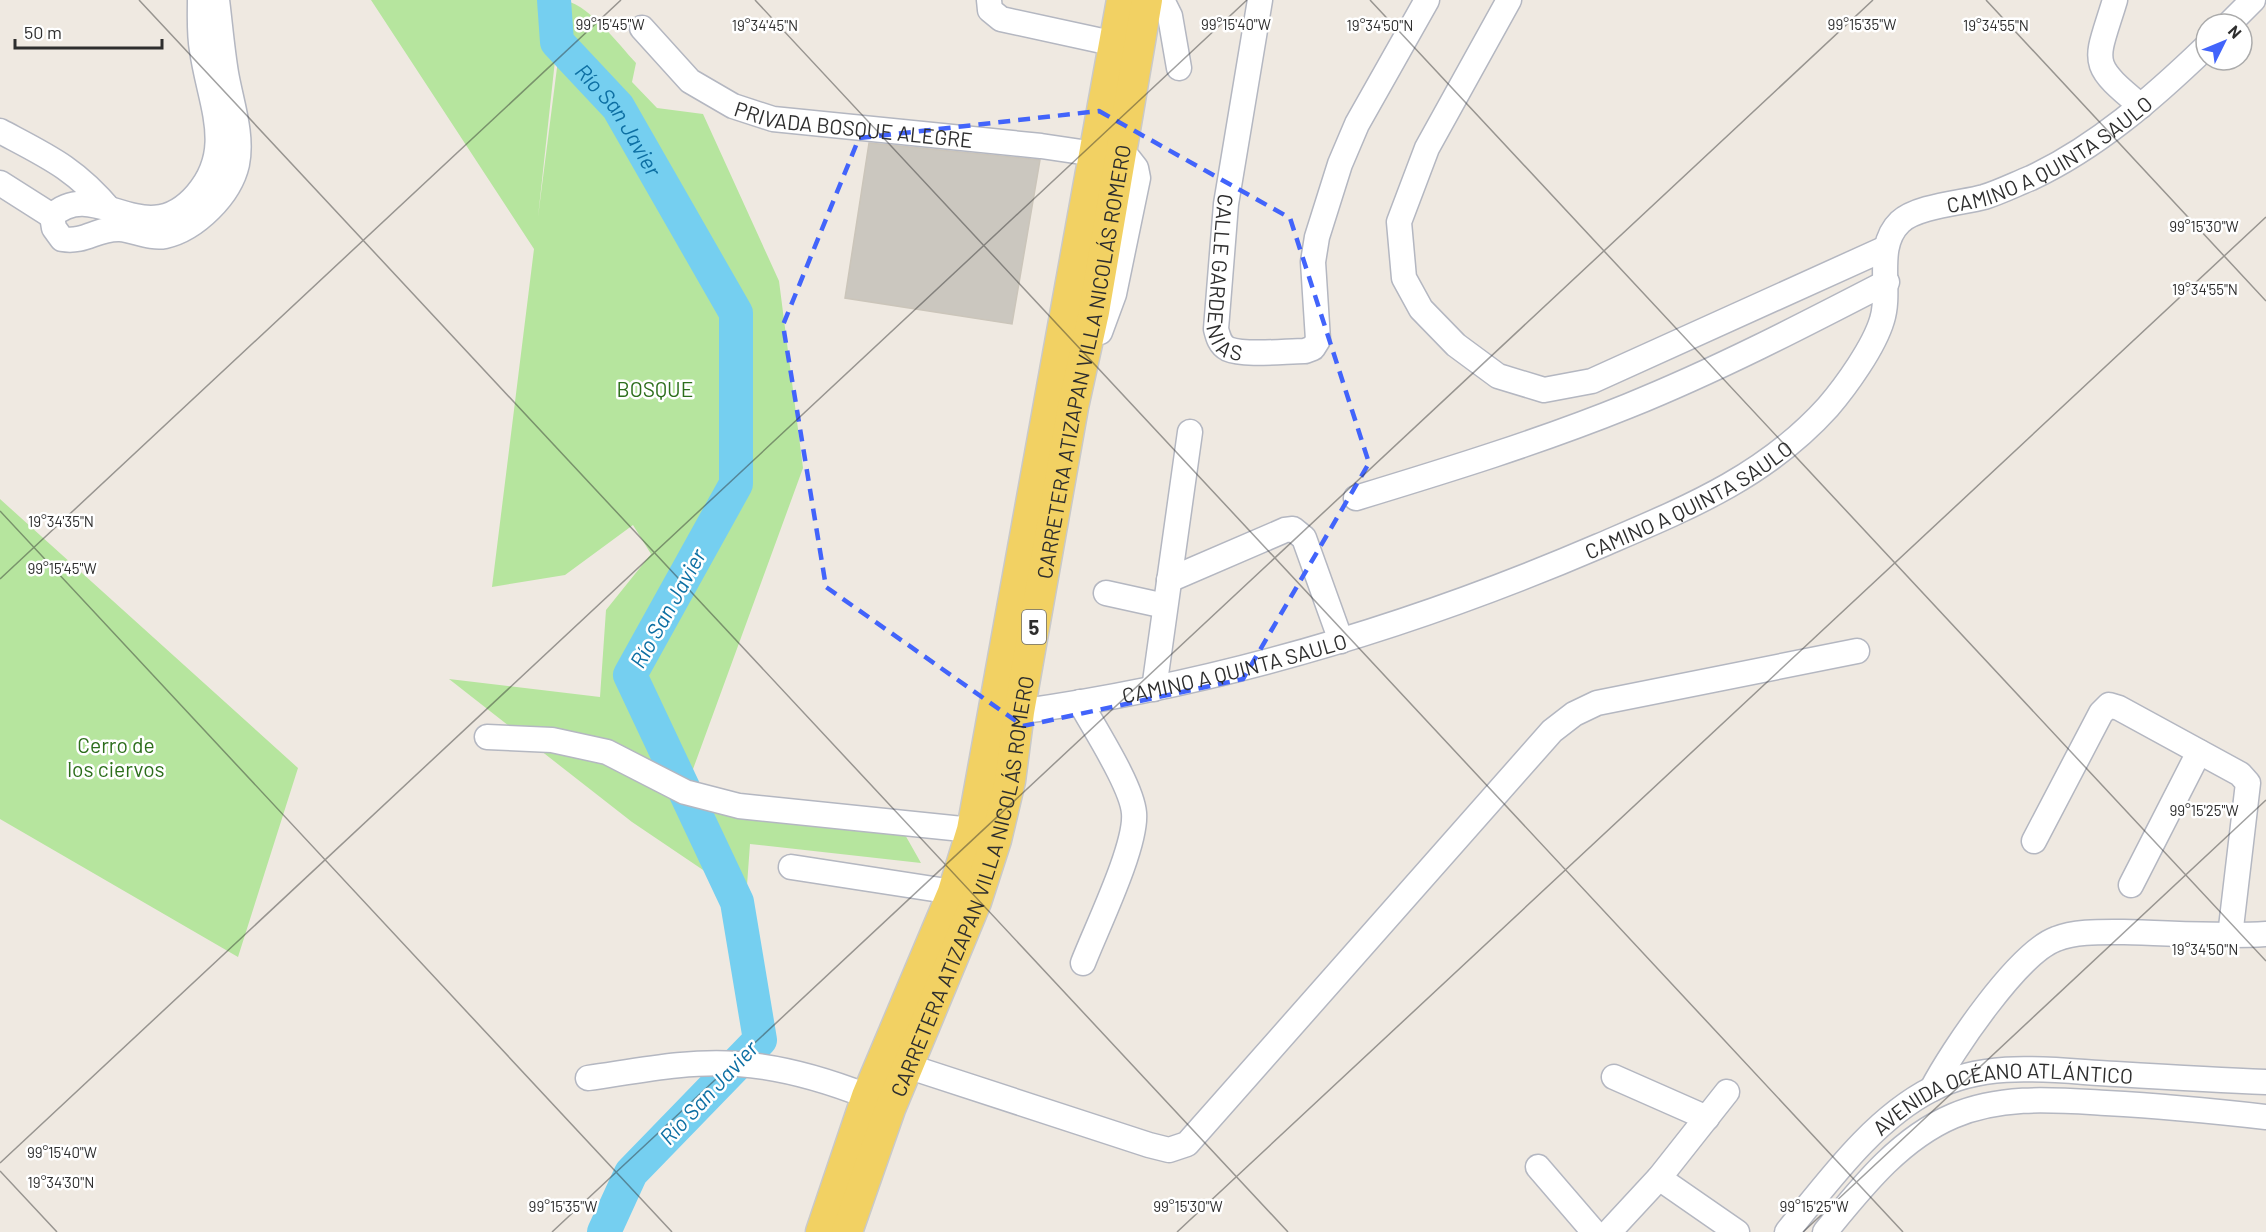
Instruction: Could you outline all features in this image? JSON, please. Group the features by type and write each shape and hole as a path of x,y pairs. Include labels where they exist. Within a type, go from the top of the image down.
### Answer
{"main road":[{"name":"CARRETERA ATIZAPAN VILLA NICOLÁS ROMERO","path":"1005,713 1094,312 1109,155 1116,44 1122,0"},
{"name":"CARRETERA ATIZAPAN VILLA NICOLÁS ROMERO","path":"847,1232 907,1066 976,902 996,840 996,778 1005,713 1109,155 1147,0"},
{"name":"CARRETERA ATIZAPAN VILLA NICOLÁS ROMERO","path":"821,1232 867,1096 953,892 972,830 996,778"}],"street":[{"path":"52,216 63,205 83,202 156,220 177,211 190,201 212,175 218,155 219,133 201,48 200,0"},
{"path":"0,183 52,216 54,228 62,239 77,242 105,230 120,229 163,236 186,227 209,210 228,186 237,164 238,135 226,72 217,0"},
{"path":"989,0 990,10 1001,19 1116,44"},
{"path":"1162,0 1170,16 1179,68"},
{"name":"CALLE GARDENIAS","path":"1260,0 1226,204 1216,329 1219,340 1226,348 1238,351 1305,351 1313,348 1318,340 1313,262 1317,237 1340,164 1357,124 1427,0"},
{"path":"1509,0 1427,148 1399,222 1404,278 1421,309 1456,345 1498,376 1544,390 1592,381 1886,248"},
{"path":"2115,0 2099,55 2102,70 2112,82 2141,106"},
{"path":"2241,12 2253,0"},
{"name":"PRIVADA BOSQUE ALEGRE","path":"642,28 690,81 733,106 773,119 1109,155"},
{"name":"CAMINO A QUINTA SAULO","path":"1005,713 1191,682 1341,641 1528,576 1680,511 1754,471 1784,451 1830,405 1863,358 1882,320 1887,282 1886,248 1900,222 1931,208 1985,197 2034,177 2090,146 2141,106 2194,58"},
{"path":"0,130 69,168 89,184 110,210"},
{"path":"1356,498 1494,456 1628,406 1760,348 1887,282"},
{"path":"1154,689 1190,432"},
{"path":"1169,580 1285,530 1293,529 1304,538 1341,641"},
{"path":"1106,593 1165,606"},
{"path":"907,1066 1149,1145 1169,1150 1187,1144 1552,731 1574,714 1597,703 1857,651"},
{"path":"1080,702 1126,787 1134,812 1132,840 1083,963"},
{"path":"2034,841 2100,713 2109,705 2119,708 2240,774 2248,783 2230,936"},
{"path":"487,737 552,740 606,752 685,792 739,806 972,830"},
{"path":"2131,885 2199,752"},
{"path":"791,867 953,892"},
{"path":"1932,1089 1950,1055 2021,963 2037,948 2057,939 2081,934 2141,933 2230,936 2266,934"},
{"path":"588,1078 697,1064 738,1064 823,1079 867,1096"},
{"name":"AVENIDA OCÉANO ATLÁNTICO","path":"1787,1232 1863,1141 1932,1089 1970,1074 2015,1068 2266,1082"},
{"path":"1614,1077 1707,1118"},
{"path":"1609,1232 1659,1178 1727,1092"},
{"name":"AVENIDA OCÉANO ATLÁNTICO","path":"1826,1232 1863,1185 1890,1159 1920,1136 1951,1117 1989,1103 2043,1100 2173,1107 2266,1117"},
{"path":"1539,1167 1594,1232"},
{"path":"1659,1178 1737,1232"}],"highlighted area":[{"path":"1099,111 1290,218 1369,463 1243,679 1023,726 826,587 783,325 859,138"}],"green space":[{"name":"BOSQUE","path":"371,0 554,0 557,42 538,217 560,44 560,0 580,7 611,35 636,63 632,82 657,108 703,114 779,281 803,468 685,791 895,817 921,863 750,844 746,899 632,822 449,679 600,697 606,610 651,554 633,525 565,575 492,587 534,249"},
{"name":"Cerro de los ciervos","path":"0,499 298,768 238,957 0,819"}],"building":[{"path":"869,143 1040,160 1012,324 845,298"}],"waterway":[{"name":"Río San Javier","path":"554,0 557,42 618,107 736,313 736,484 630,675 737,902 760,1040 631,1173 604,1232"}]}
